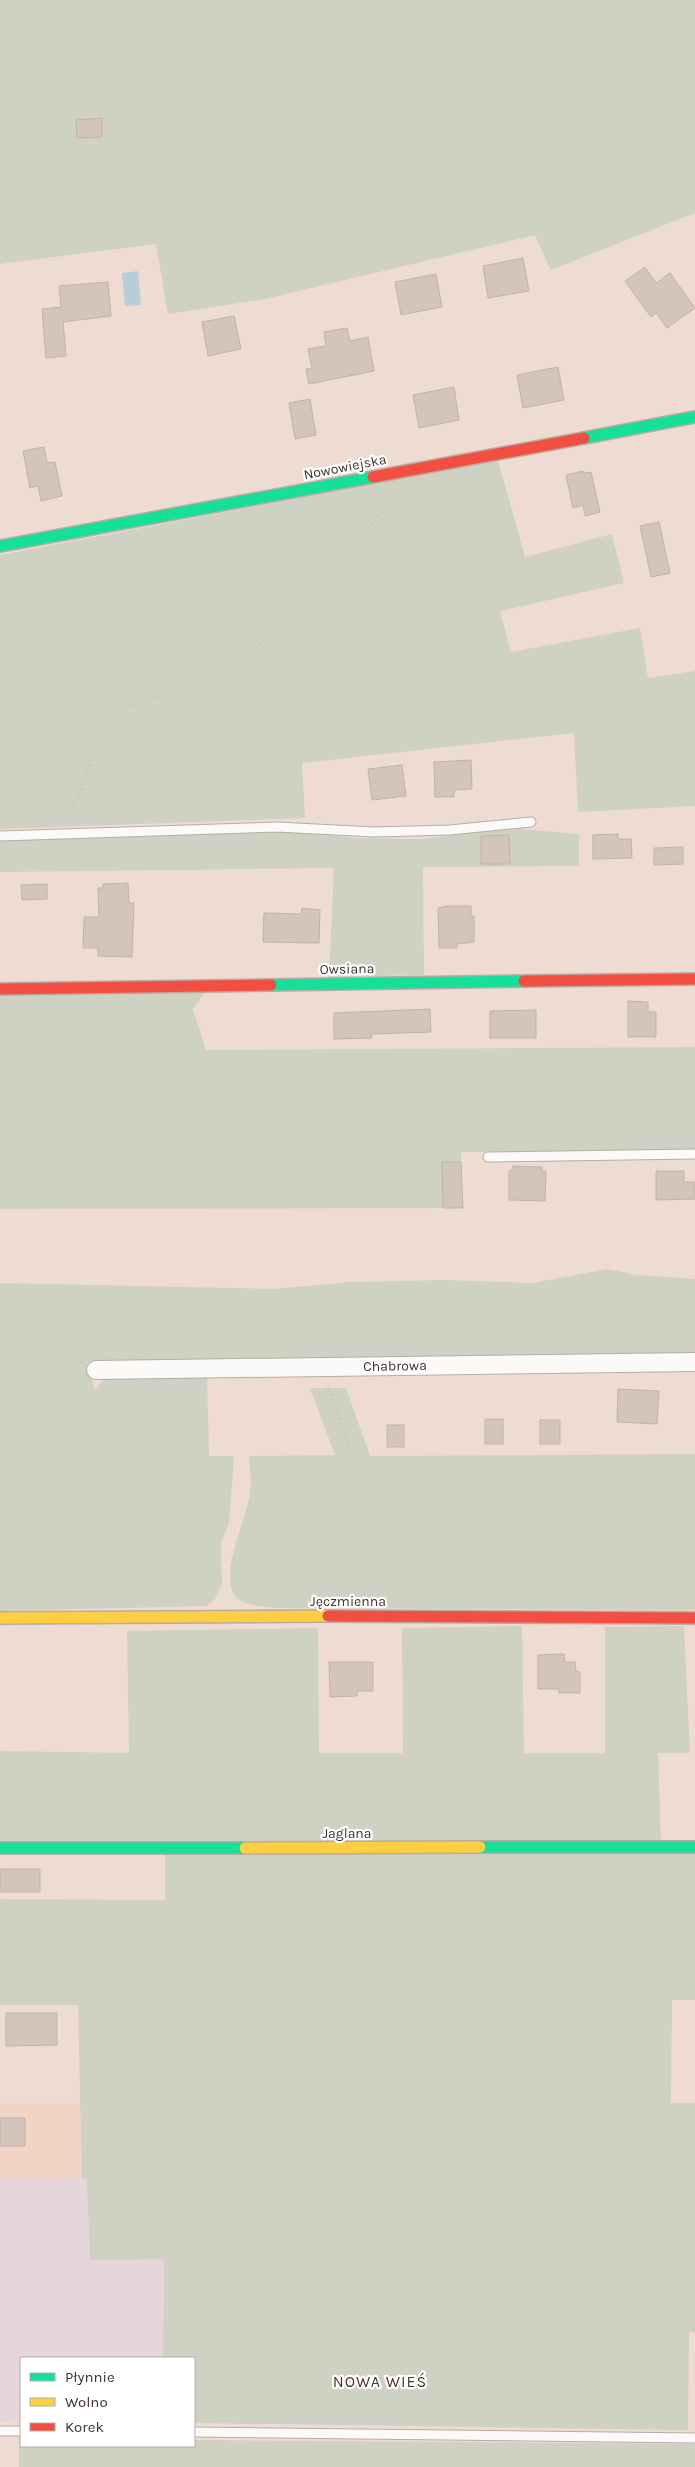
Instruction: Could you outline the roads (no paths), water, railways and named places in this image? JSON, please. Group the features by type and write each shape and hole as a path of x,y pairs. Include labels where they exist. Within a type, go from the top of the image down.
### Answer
{"street":[{"name":"Nowowiejska","path":"0,546 695,418"},
{"name":"Owsiana","path":"0,989 695,979"},
{"name":"Chabrowa","path":"96,1370 695,1362"},
{"name":"Jęczmienna","path":"0,1618 235,1616 695,1618"},
{"name":"Jaglana","path":"0,1848 695,1847"}],"lane":[{"path":"0,836 277,827 374,832 450,830 531,822"},
{"path":"488,1157 695,1154"},
{"path":"0,2430 20,2431"},
{"path":"195,2432 695,2438"}],"water":[{"path":"138,271 141,305 125,306 122,273"}],"district":[{"name":"NOWA WIEŚ","path":"380,2381"}]}
